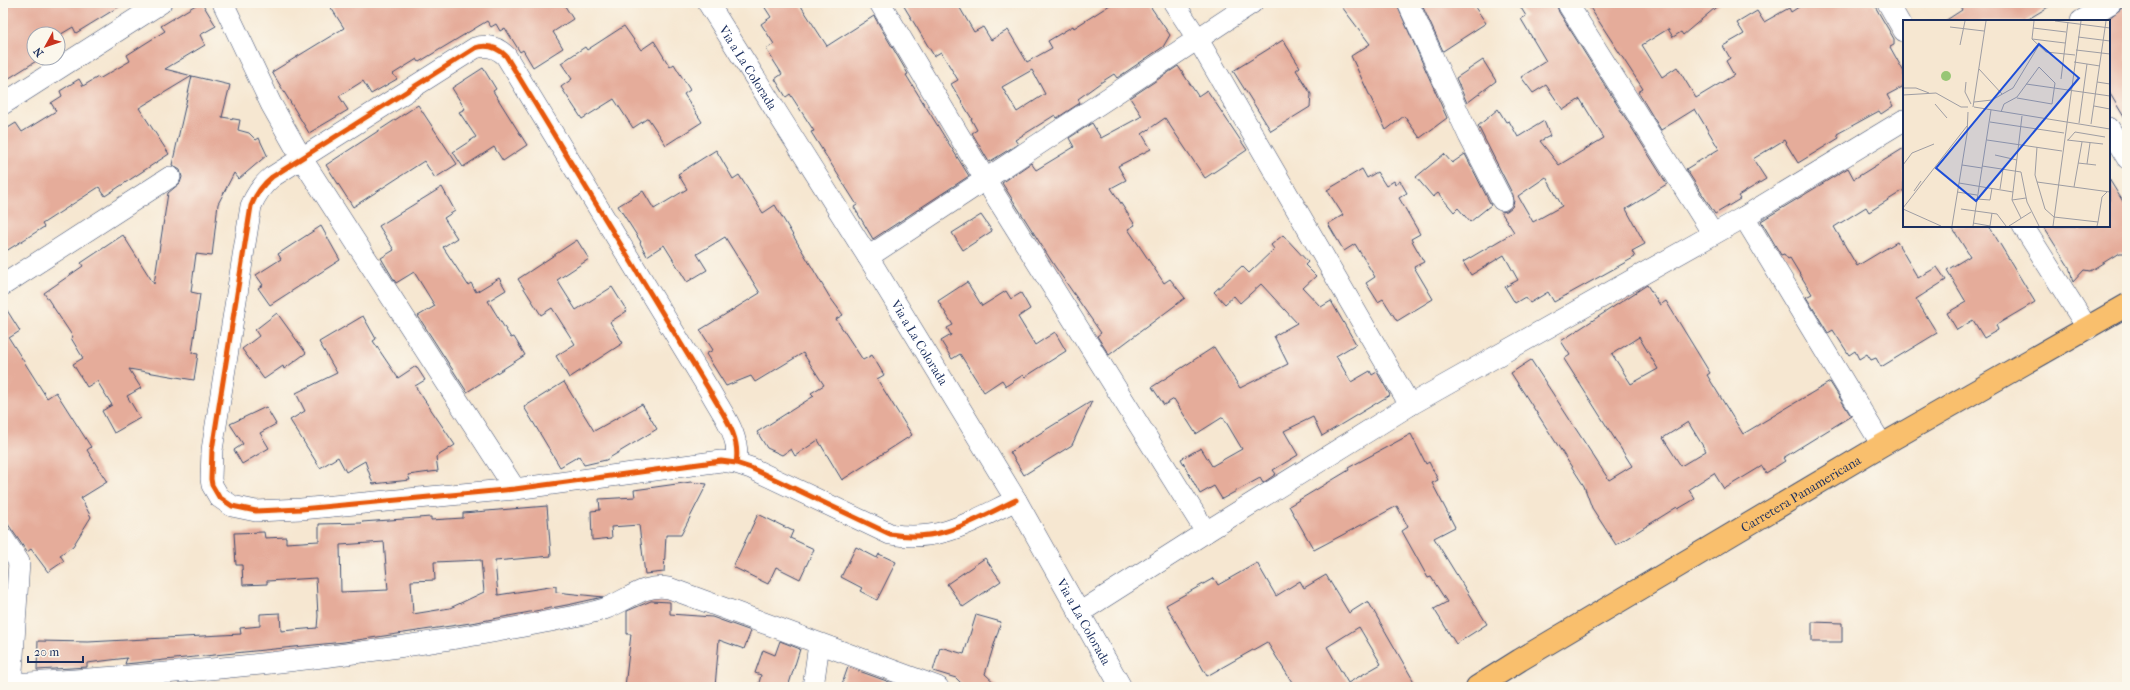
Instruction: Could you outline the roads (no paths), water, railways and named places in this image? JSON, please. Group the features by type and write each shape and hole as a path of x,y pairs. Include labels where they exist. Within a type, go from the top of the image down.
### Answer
{"main road":[{"name":"Carretera Panamericana","path":"1477,687 1504,678 1882,445 2088,329 2127,305"}],"street":[{"path":"3,104 161,3"},
{"path":"223,3 270,104 302,159 515,488"},
{"name":"Via a La Colorada","path":"708,3 868,257 1016,500 1121,687"},
{"path":"880,3 985,179 1206,532"},
{"path":"1174,3 1197,38 1410,405"},
{"path":"868,257 1252,3"},
{"path":"1408,3 1470,136 1502,200"},
{"path":"1569,3 1573,13 1713,234"},
{"path":"1888,3 1903,29"},
{"path":"736,463 738,446 730,426 502,52 490,46 475,48 272,177 264,184 251,206 212,450 211,478 215,491 224,502 232,506 256,511 301,509 515,488 683,467 708,461 736,463 819,499 890,534 907,537 923,537 950,531 1016,500"},
{"path":"1079,613 1410,405 1744,217 1903,121"},
{"path":"2110,130 2127,158"},
{"path":"3,285 170,177"},
{"path":"1744,217 1882,445"},
{"path":"2025,227 2088,329"},
{"path":"3,538 19,562 12,685 288,661 422,643 508,629 594,612 619,603 641,590 655,586 669,588 938,687"},
{"path":"813,687 819,644"}]}
